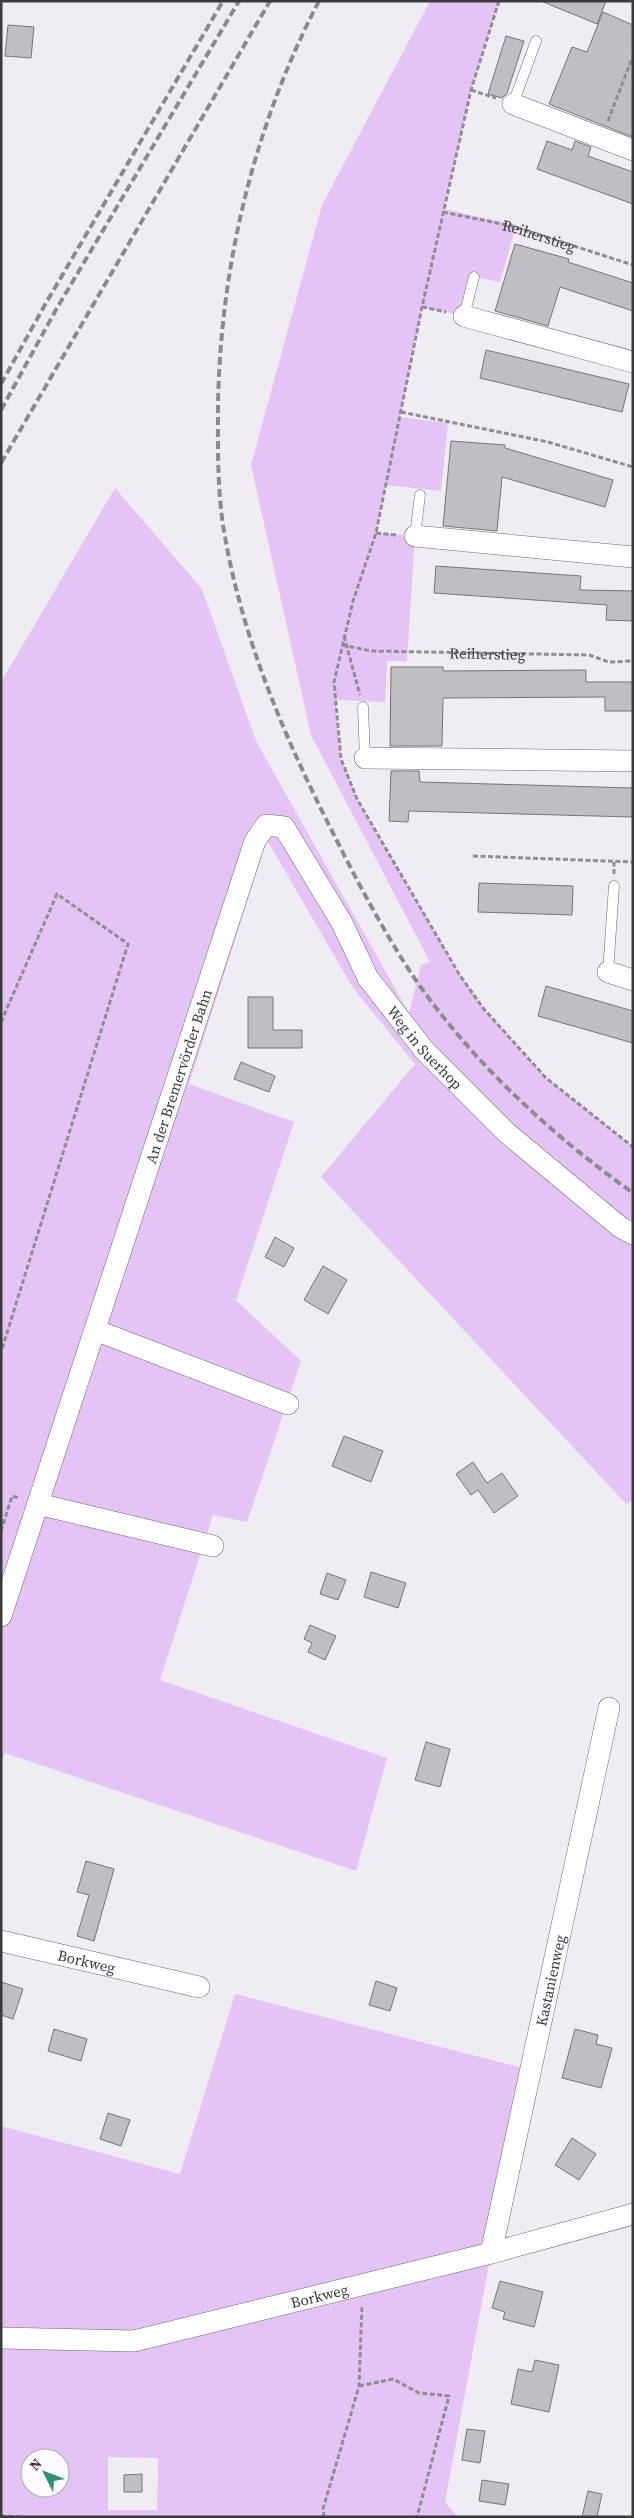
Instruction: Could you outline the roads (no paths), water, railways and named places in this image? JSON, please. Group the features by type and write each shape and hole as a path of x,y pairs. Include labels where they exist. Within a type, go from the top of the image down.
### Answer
{"street":[{"path":"513,104 633,150"},
{"path":"464,316 633,362"},
{"path":"415,536 633,557"},
{"path":"365,758 633,761"},
{"name":"Weg in Suerhop","path":"266,825 284,827 342,924 368,978 424,1050 508,1133 620,1227 633,1234"},
{"name":"An der Bremervörder Bahn","path":"1,1616 255,840 266,825"},
{"path":"608,972 633,980"},
{"path":"94,1330 288,1404"},
{"path":"38,1504 213,1546"},
{"name":"Kastanienweg","path":"491,2253 609,1708"},
{"name":"Borkweg","path":"1,1941 199,1988"},
{"name":"Borkweg","path":"1,2338 134,2342 491,2253 633,2214"}],"lane":[{"path":"513,104 536,41"},
{"path":"464,316 474,277"},
{"path":"415,536 420,495"},
{"path":"363,707 365,758"},
{"path":"608,972 614,886"}],"railway":[{"path":"1,384 46,303 223,1"},
{"path":"1,410 57,308 239,1"},
{"path":"1,463 270,1"},
{"path":"319,1 296,48 259,146 245,196 234,247 226,299 218,403 219,479 223,525 240,604 265,681 296,756 360,885 413,976 460,1037 513,1094 571,1146 633,1193"}]}
